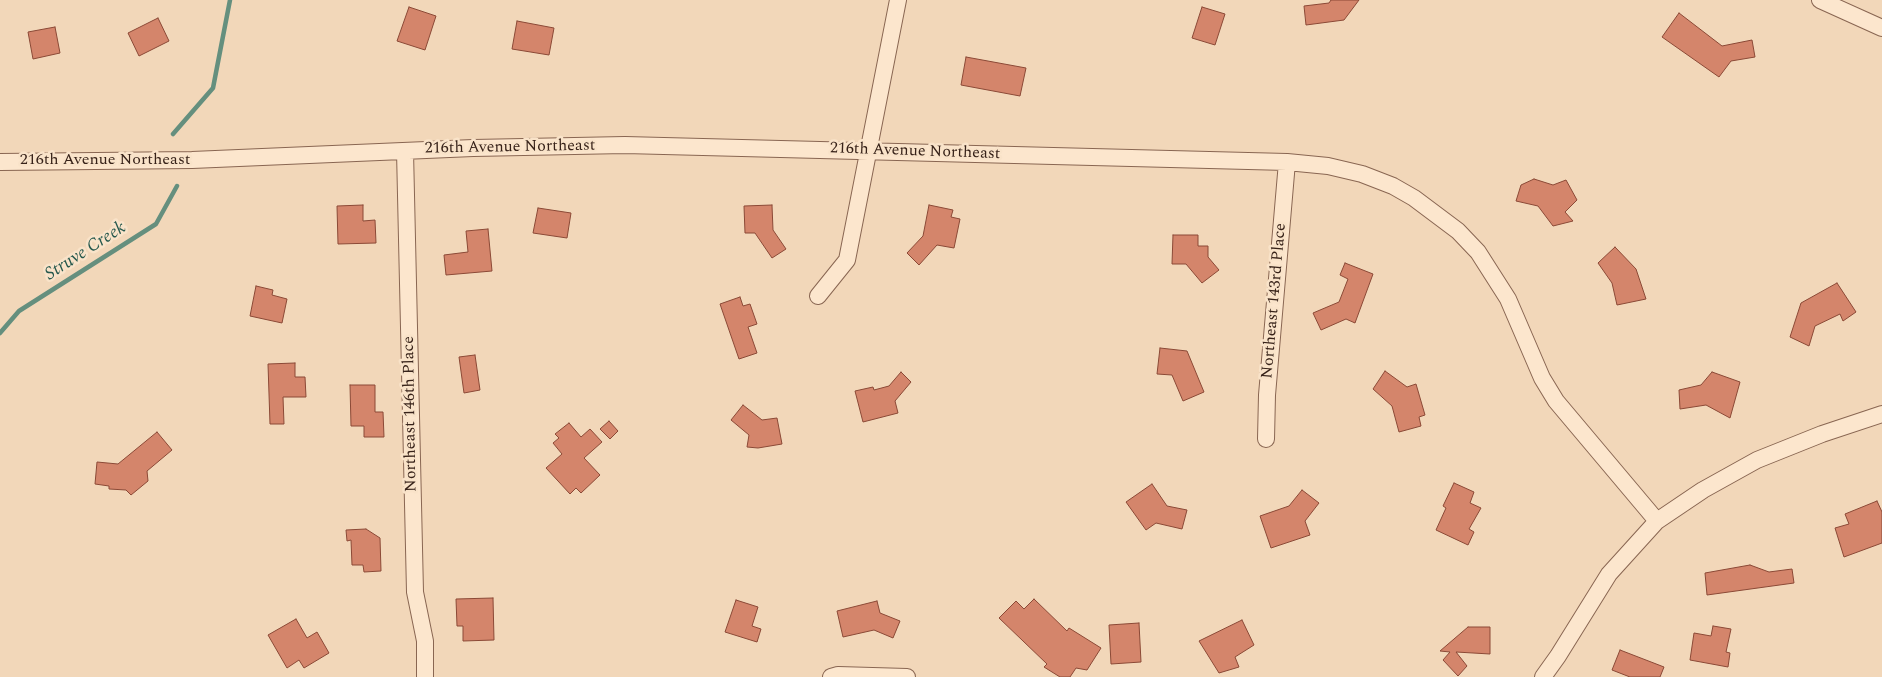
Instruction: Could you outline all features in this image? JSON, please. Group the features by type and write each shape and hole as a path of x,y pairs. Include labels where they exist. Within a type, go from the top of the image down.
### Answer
{"street":[{"path":"818,296 847,260 898,0"},
{"path":"1820,0 1882,28"},
{"name":"216th Avenue Northeast","path":"0,162 192,160 405,150 625,145 1287,162 1328,166 1362,174 1393,186 1435,212 1458,231 1478,252 1508,298 1542,378 1556,401 1657,521"},
{"name":"Northeast 146th Place","path":"405,150 415,592 425,641 426,677"},
{"name":"Northeast 143rd Place","path":"1266,439 1267,395 1287,162"},
{"path":"1543,677 1609,574 1657,521 1703,490 1757,460 1822,434 1882,414"},
{"path":"831,677 838,675 907,677"}],"building":[{"path":"1331,0 1359,0 1344,20 1306,25 1304,6 1329,3"},
{"path":"409,7 436,16 425,50 397,41"},
{"path":"1202,7 1225,14 1215,45 1192,38"},
{"path":"1679,13 1722,46 1752,40 1755,57 1731,61 1719,77 1662,37"},
{"path":"158,18 169,41 139,56 128,33"},
{"path":"517,21 554,28 549,55 512,49"},
{"path":"55,27 60,53 33,59 28,32"},
{"path":"966,57 1026,68 1020,96 961,85"},
{"path":"1534,179 1553,185 1566,180 1577,200 1565,212 1573,221 1553,226 1538,206 1516,201 1521,185"},
{"path":"363,205 363,221 375,220 376,243 338,244 337,206"},
{"path":"772,205 773,230 786,249 772,258 755,233 745,233 744,206"},
{"path":"929,205 953,210 951,217 960,219 954,248 937,245 919,265 907,253 923,236"},
{"path":"538,208 571,213 567,238 533,233"},
{"path":"488,229 492,271 446,275 444,255 468,252 466,231"},
{"path":"1173,235 1198,235 1198,246 1208,246 1208,257 1219,270 1202,283 1186,264 1172,264"},
{"path":"1615,247 1636,269 1646,299 1617,305 1612,283 1598,263"},
{"path":"1345,263 1373,274 1355,323 1346,319 1321,330 1313,313 1339,302 1348,279 1340,275"},
{"path":"1837,283 1856,312 1843,321 1840,314 1815,326 1809,346 1790,337 1801,303"},
{"path":"256,286 273,290 272,295 287,299 282,323 250,316"},
{"path":"740,297 743,306 750,304 757,324 748,327 757,353 739,359 720,304"},
{"path":"1160,348 1187,351 1204,392 1183,401 1172,375 1157,374"},
{"path":"475,355 480,390 464,393 459,357"},
{"path":"295,363 295,377 305,377 306,397 283,397 284,424 270,424 268,364"},
{"path":"1385,371 1407,387 1416,384 1425,415 1419,417 1421,426 1399,432 1392,406 1373,389"},
{"path":"901,372 911,382 895,401 898,413 863,422 855,391 873,387 874,390 889,386"},
{"path":"1712,372 1740,382 1730,418 1706,405 1680,409 1679,390 1701,385"},
{"path":"350,385 375,385 375,412 383,412 384,437 364,437 364,426 351,426"},
{"path":"743,405 762,420 777,418 782,444 758,448 747,447 749,435 731,420"},
{"path":"609,421 618,431 610,439 600,429"},
{"path":"569,423 581,437 590,429 602,442 584,458 600,475 581,493 576,488 570,494 546,468 562,454 553,443 559,438 555,434"},
{"path":"157,432 172,450 147,471 148,481 131,495 126,490 109,489 109,486 95,484 97,462 118,464"},
{"path":"1454,483 1474,492 1470,503 1481,508 1469,529 1474,532 1468,545 1436,530 1446,508 1443,506"},
{"path":"1152,484 1167,506 1187,510 1182,529 1156,523 1146,530 1126,502"},
{"path":"1302,490 1319,503 1305,521 1310,535 1271,548 1260,516 1289,506"},
{"path":"1877,501 1882,512 1882,543 1844,557 1835,528 1849,524 1845,514"},
{"path":"366,529 380,538 381,571 364,572 363,565 352,565 351,540 347,541 346,530"},
{"path":"1750,565 1769,572 1792,569 1794,583 1707,595 1705,573"},
{"path":"493,598 494,640 463,641 463,626 457,626 456,599"},
{"path":"1034,599 1067,631 1069,628 1101,648 1087,670 1076,668 1070,677 1060,677 1044,667 1047,664 999,618 1016,601 1024,609"},
{"path":"736,600 758,607 752,626 761,629 757,642 725,632"},
{"path":"877,601 880,613 900,621 893,638 874,630 843,637 837,611"},
{"path":"296,619 307,638 317,632 329,653 304,668 299,660 287,668 268,635"},
{"path":"1242,620 1254,645 1235,657 1239,667 1219,673 1199,641"},
{"path":"1139,623 1141,662 1111,664 1109,625"},
{"path":"1713,626 1731,629 1726,652 1730,653 1728,667 1690,660 1694,633 1711,636"},
{"path":"1468,627 1490,627 1490,654 1456,652 1467,666 1458,676 1443,660 1450,652 1440,651"},
{"path":"1620,650 1664,667 1660,677 1630,677 1612,670"}],"waterway":[{"name":"Struve Creek","path":"173,134 213,88 230,0"},
{"name":"Struve Creek","path":"0,333 19,311 156,224 177,186"}]}
